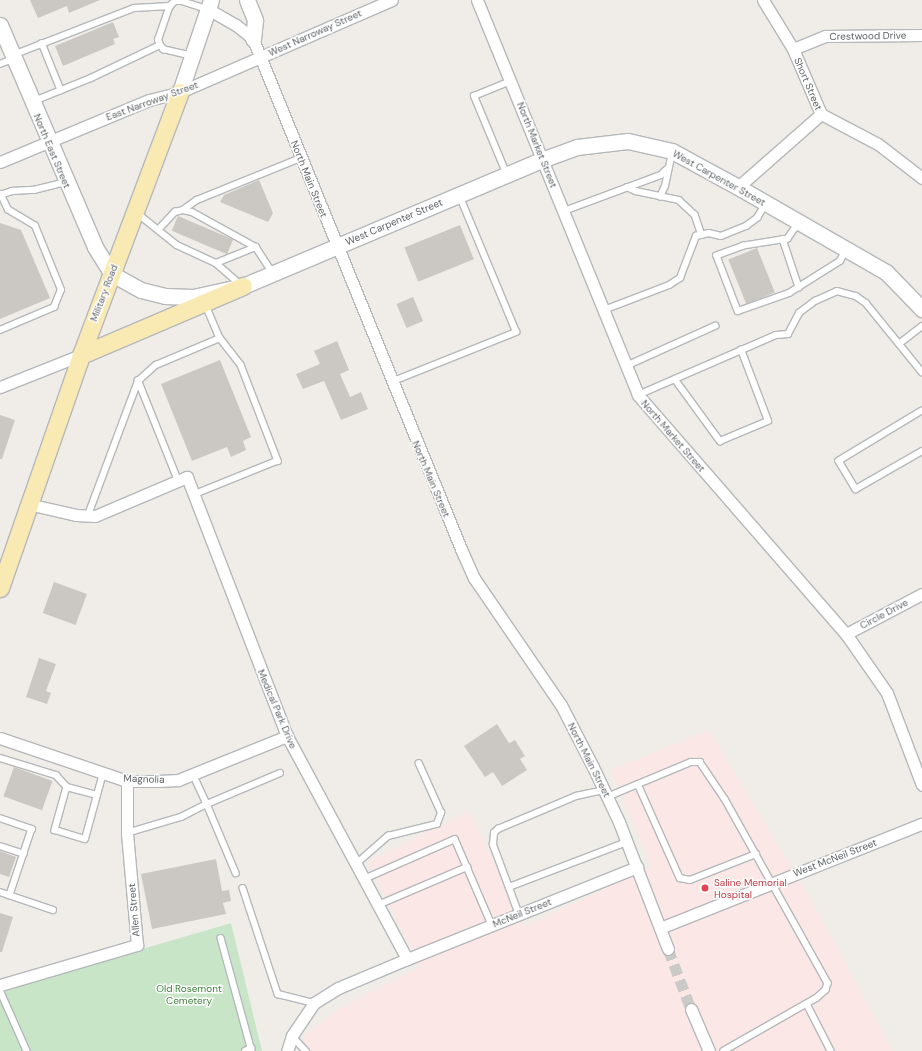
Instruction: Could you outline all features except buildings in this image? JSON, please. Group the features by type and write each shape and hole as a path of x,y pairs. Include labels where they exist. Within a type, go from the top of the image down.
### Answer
{"main road":[{"path":"247,0 254,20 253,39"},
{"name":"Military Road","path":"1,583 81,355 180,92 209,5"},
{"name":"North East Street","path":"0,25 9,59 31,102 95,247 112,274"},
{"name":"West Carpenter Street","path":"112,274 142,290 165,296 193,297 243,286 544,159 577,148 606,142 635,142 672,151 886,272 922,309"},
{"path":"81,355 243,286"}],"street":[{"name":"West Narroway Street","path":"261,58 280,46 392,0"},
{"name":"North Market Street","path":"477,0 544,159 638,395 846,634 887,693 922,785"},
{"name":"Short Street","path":"738,187 821,114 792,49 763,0"},
{"name":"North Main Street","path":"209,5 253,39 391,383 474,578 561,705 606,794 627,842 668,949"},
{"name":"Crestwood Drive","path":"792,49 825,36 922,35"},
{"name":"East Narroway Street","path":"0,162 149,100 180,92 261,58"},
{"path":"821,114 878,144 922,178"},
{"path":"0,387 81,355"},
{"name":"Medical Park Drive","path":"178,481 188,477 287,736 407,959"},
{"path":"28,504 95,516 178,481"},
{"name":"Circle Drive","path":"846,634 922,594"},
{"name":"Magnolia","path":"0,738 127,781 178,780 287,736"},
{"name":"Allen Street","path":"0,985 136,945 127,833 127,781"},
{"name":"West McNeil Street","path":"660,928 922,824"},
{"name":"McNeil Street","path":"407,959 637,867"},
{"path":"287,1051 292,1036 314,1004 338,988 407,959"},
{"path":"691,1009 709,1051"}],"lane":[{"path":"191,56 164,50 160,46 158,40 170,6 175,1 209,5"},
{"path":"9,59 42,43 134,8 170,6"},
{"path":"42,43 61,90"},
{"path":"31,102 160,46"},
{"path":"507,174 474,96 511,81"},
{"path":"660,197 665,186 666,170 672,151"},
{"path":"158,230 175,212 183,210 197,200 300,158"},
{"path":"564,211 661,175 666,170"},
{"path":"0,330 54,307 61,290 35,226 8,210 1,195 12,190 34,190 65,182"},
{"path":"627,187 660,197 679,200 694,215 702,235"},
{"path":"391,383 516,332 459,195"},
{"path":"604,310 669,285 680,278 692,243 696,236 709,233 721,236 746,226 757,218 766,203"},
{"path":"183,210 256,247 273,274"},
{"path":"135,211 177,245 216,263 243,286"},
{"path":"799,222 788,239 744,246 716,256 738,311 799,287 840,261 846,249"},
{"path":"783,239 799,287"},
{"path":"216,263 256,247"},
{"path":"638,395 776,335 788,334 799,313 815,301 837,291 856,296 866,303 922,372"},
{"path":"194,495 278,461 240,364 220,338 205,302"},
{"path":"626,366 715,326"},
{"path":"899,344 922,326"},
{"path":"88,515 138,381 156,365 220,338"},
{"path":"675,379 720,441 768,421 742,350"},
{"path":"138,381 178,481"},
{"path":"922,411 840,461 856,489 922,451"},
{"path":"0,758 56,775 67,787 97,795"},
{"path":"518,915 493,845 494,833 498,829 576,796 606,794 638,784 692,762 700,762 773,883 828,983 826,990 807,1004 724,1051"},
{"path":"356,864 388,836 437,824 441,813 419,764"},
{"path":"127,833 181,817 207,804 280,773"},
{"path":"67,787 55,830 85,839 103,774"},
{"path":"193,774 236,873"},
{"path":"638,784 680,878 690,880 756,854"},
{"path":"0,818 32,829 10,895"},
{"path":"364,879 455,839 492,925"},
{"path":"508,888 627,842"},
{"path":"0,846 24,854"},
{"path":"378,905 467,867"},
{"path":"243,888 278,994 314,1004"},
{"path":"0,892 53,910"},
{"path":"221,938 252,1050 245,1051"},
{"path":"0,990 26,1051"},
{"path":"807,1004 831,1051"},
{"path":"292,1036 306,1051"}],"shaded area":[{"name":"Saline Memorial Hospital","path":"709,730 816,909 893,1051 302,1051 305,1035 342,1007 420,967 368,862 469,811 525,926 652,867 611,770"}],"green space":[{"name":"Old Rosemont Cemetery","path":"231,923 262,1051 0,1051 0,991"}],"tunnel":[{"path":"668,949 691,1009"}],"place":[{"name":"Saline Memorial Hospital","path":"705,888"}]}
